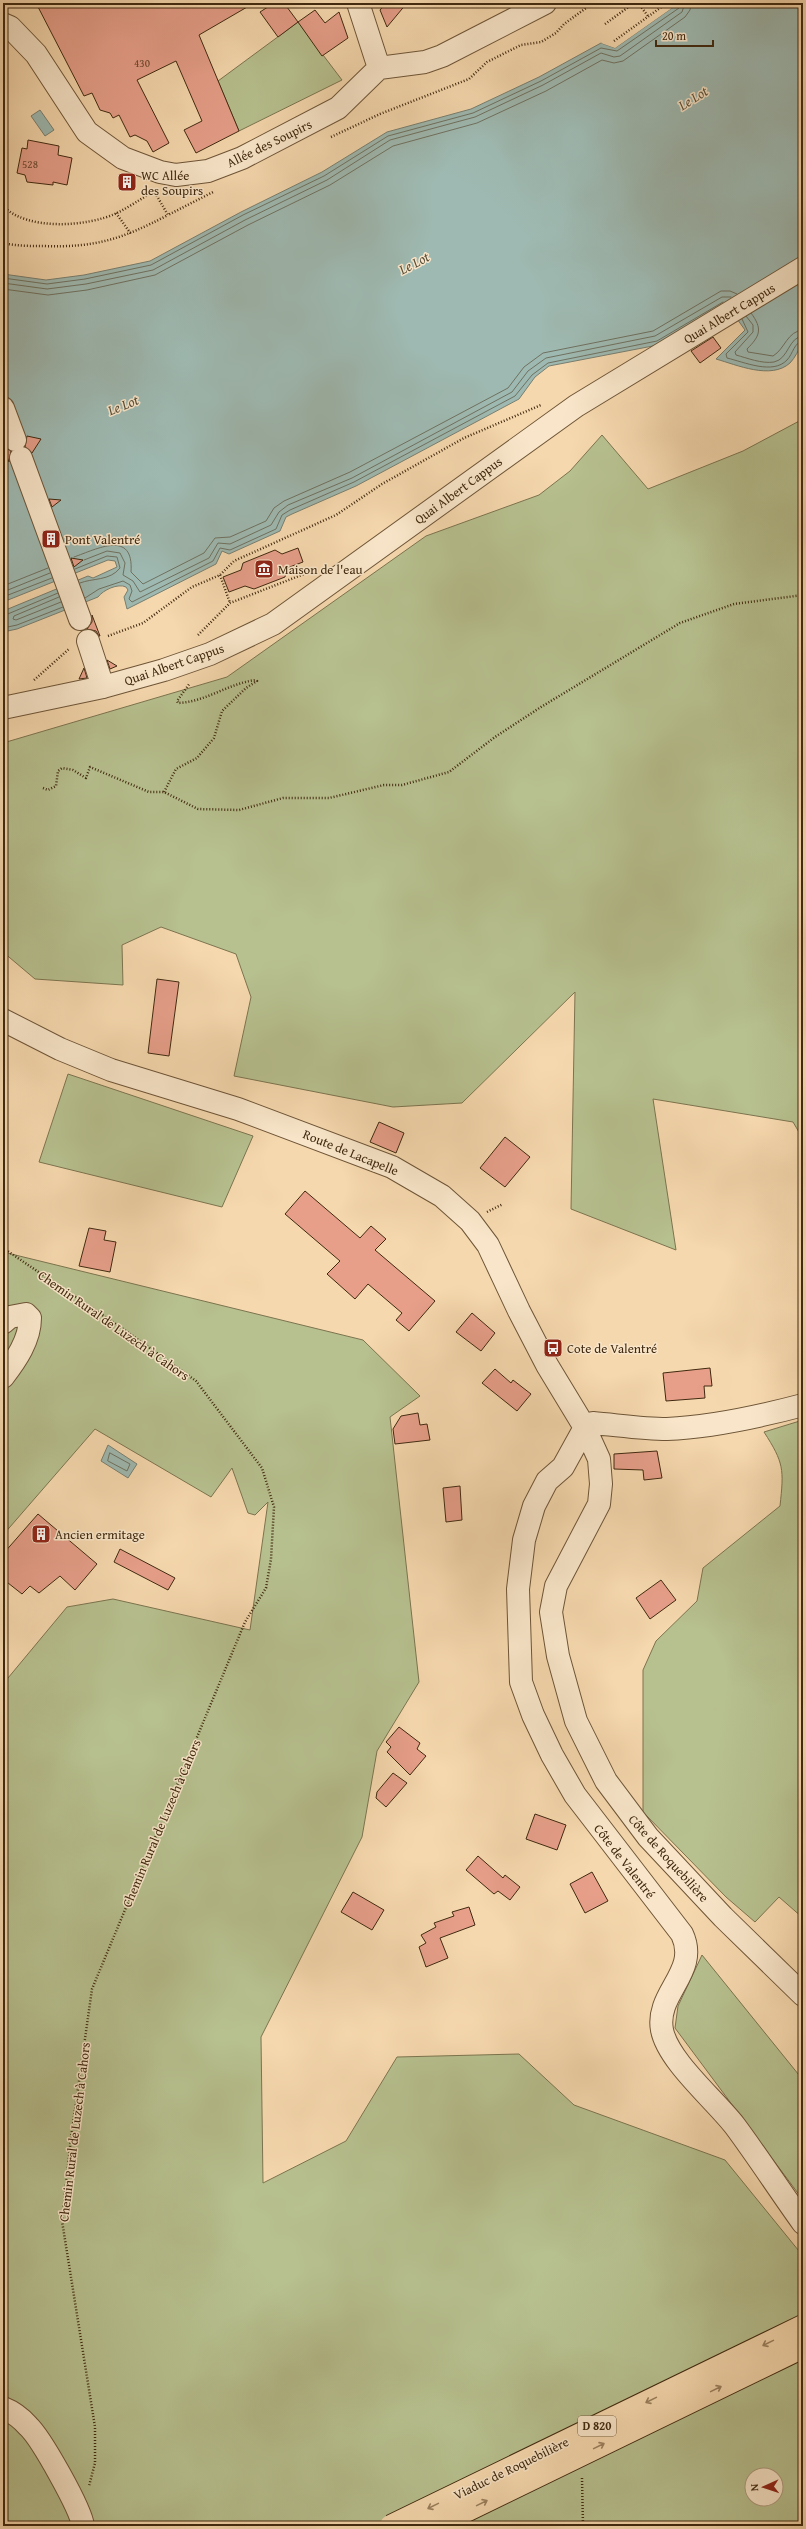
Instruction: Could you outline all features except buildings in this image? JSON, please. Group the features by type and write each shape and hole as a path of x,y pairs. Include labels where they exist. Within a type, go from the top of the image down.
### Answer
{"main road":[{"name":"Viaduc de Roquebilière","path":"391,2526 803,2326"},
{"name":"Viaduc de Roquebilière","path":"435,2526 803,2347"}],"street":[{"path":"358,3 379,68 425,62 442,56 545,3"},
{"name":"Allée des Soupirs","path":"3,24 10,27 36,54 87,132 123,158 160,172 176,175 208,171 227,164 338,108 379,68"},
{"name":"Quai Albert Cappus","path":"103,687 210,654 273,624 576,406 803,268"},
{"path":"3,408 80,619"},
{"path":"89,642 103,687"},
{"path":"3,708 103,687"},
{"path":"3,724 103,687"},
{"name":"Route de Lacapelle","path":"3,1020 60,1049 111,1070 238,1109 392,1167 442,1196 470,1221 488,1245 540,1352 584,1427"},
{"path":"3,1323 18,1314 26,1314 30,1318 30,1328 23,1346 3,1377"},
{"path":"584,1427 593,1423 665,1429 699,1427 751,1418 803,1405"},
{"name":"Côte de Roquebilière","path":"584,1427 599,1459 601,1484 599,1504 556,1586 550,1612 558,1656 576,1722 606,1781 648,1837 723,1917 803,1995"},
{"name":"Côte de Valentré","path":"584,1427 563,1467 547,1481 534,1506 524,1540 518,1589 521,1682 533,1715 548,1749 575,1795 682,1934 687,1946 686,1963 660,2014 662,2031 671,2052 734,2126 803,2223"},
{"name":"Côte de Valentré","path":"563,1467 599,1459"},
{"path":"3,2408 12,2411 30,2427 82,2521"}],"path":[{"path":"347,129 468,78 487,62 522,45 541,42 556,33 564,24 593,3"},
{"path":"605,24 634,3"},
{"path":"638,3 648,16"},
{"path":"614,41 667,3"},
{"path":"116,213 131,234"},
{"path":"3,243 76,247 98,244 131,234 168,215"},
{"path":"30,683 69,650 143,623 192,587 220,575 234,561 336,515 382,484 464,438 544,404"},
{"path":"197,636 230,603 304,574"},
{"path":"220,575 230,603"},
{"path":"43,788 48,790 56,786 58,771 62,768 73,770 86,778 90,767 149,792 164,792 198,809 239,810 283,798 329,798 384,785 402,785 449,772 495,737 541,707 680,623 734,604 803,596"},
{"path":"164,792 176,769 197,758 214,738 222,711 246,688 257,681 241,681 192,702 178,703 177,701 191,682"},
{"path":"485,1213 503,1204"},
{"name":"Chemin Rural de Luzech à Cahors","path":"3,1248 126,1331 196,1382 262,1468 274,1507 271,1559 266,1588 245,1622 92,1989 71,2138 62,2221 95,2427 94,2463 82,2521"}],"green space":[{"path":"298,22 342,80 239,131 218,81"},
{"path":"803,419 803,1139 793,1122 653,1099 676,1250 571,1209 575,992 462,1103 393,1107 234,1076 251,997 236,954 161,927 122,945 123,985 35,979 3,952 3,743 227,677 426,536 539,495 570,471 602,435 648,489 743,451"},
{"path":"68,1074 253,1136 222,1207 39,1162"},
{"path":"3,1252 363,1340 420,1396 390,1417 419,1682 377,1751 362,1837 261,2037 263,2183 346,2141 397,2057 519,2054 574,2105 725,2160 803,2256 803,2526 3,2526 3,1684 67,1607 113,1599 250,1630 268,1502 255,1515 248,1513 232,1468 211,1497 95,1429 3,1535"},
{"path":"803,1420 803,1918 779,1897 755,1922 726,1897 643,1812 643,1670 656,1641 697,1601 703,1568 780,1506 782,1483 781,1467 776,1451 764,1432"},
{"path":"702,1955 803,2080 803,2200 675,2028 678,2006"}],"water":[{"name":"Le Lot","path":"679,3 803,3 803,342 790,363 782,368 764,371 754,370 716,359 745,330 727,305 658,345 549,366 535,377 519,399 356,486 286,517 280,531 229,554 222,551 216,564 127,609 124,597 128,590 126,587 119,586 107,590 98,597 17,629 3,632 3,614 8,609 88,576 93,578 117,567 115,561 108,560 3,602 3,274 46,280 84,275 150,261 241,212 322,172 387,132 471,109 539,77 601,43 615,48"},
{"path":"40,110 54,130 45,136 31,116"},
{"path":"108,1445 137,1464 128,1478 101,1461"}],"pier":[{"path":"675,3 679,3 615,48 601,43 603,42 615,46"}],"place":[{"name":"WC Allée des Soupirs","path":"127,182"},
{"name":"Pont Valentré","path":"51,539"},
{"name":"Maison de l'eau","path":"264,569"},
{"name":"Cote de Valentré","path":"553,1348"},
{"name":"Ancien ermitage","path":"41,1534"}]}
